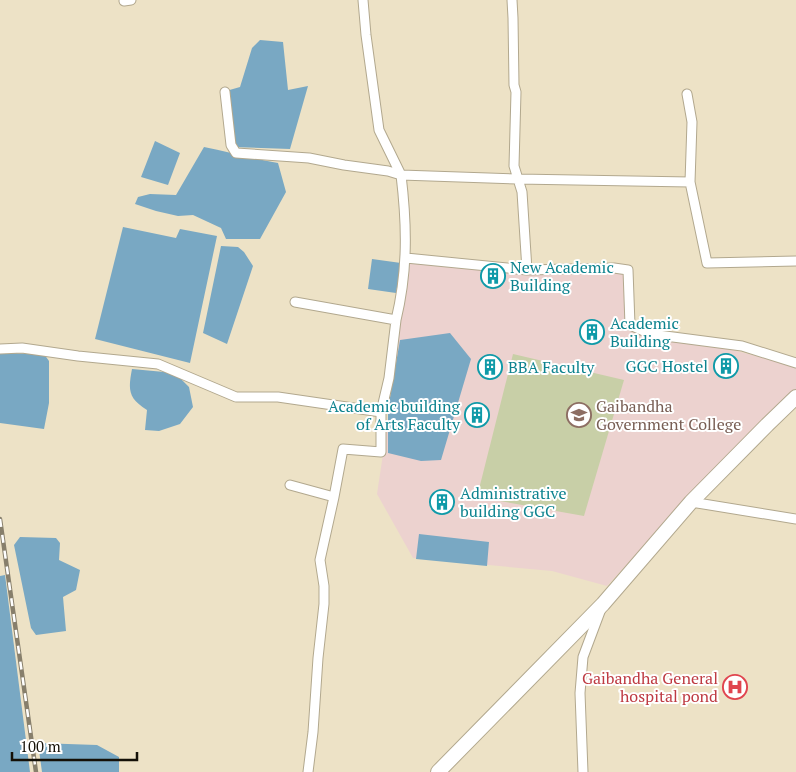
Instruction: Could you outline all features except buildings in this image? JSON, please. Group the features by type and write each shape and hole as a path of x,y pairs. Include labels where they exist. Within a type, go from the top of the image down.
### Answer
{"main road":[{"path":"438,772 603,604 692,502 796,397"}],"street":[{"path":"124,0 131,0"},
{"path":"308,772 324,604 324,586 320,560 343,449 382,452 381,412 389,378 406,258 406,214 401,175 379,130 363,0"},
{"path":"512,0 514,18 514,85 516,92 514,166 522,192 527,270"},
{"path":"225,92 231,145 236,154 309,158 388,171 401,175 690,182"},
{"path":"687,94 692,122 690,182 707,263 796,261"},
{"path":"406,258 527,270 614,268 628,270 630,325 650,334 742,346 796,363"},
{"path":"295,302 396,320"},
{"path":"0,349 22,348 158,364 236,397 278,397 381,412"},
{"path":"290,485 334,497"},
{"path":"692,502 796,519"},
{"path":"583,772 580,693 582,657 603,604"}],"shaded area":[{"name":"Gaibandha Government College","path":"407,258 526,272 627,270 630,324 796,366 796,390 688,498 607,586 552,571 413,558 377,494"}],"green space":[{"path":"513,354 624,380 584,516 477,497"}],"water":[{"path":"260,40 283,42 288,90 308,86 290,149 232,147 226,91 240,87 252,48"},
{"path":"155,141 180,153 168,185 141,177"},
{"path":"204,147 278,163 286,192 260,239 226,239 221,228 193,215 178,216 135,204 138,197 150,194 176,195"},
{"path":"123,227 176,238 180,229 217,236 190,363 95,339"},
{"path":"221,246 238,247 244,252 253,266 227,344 203,333"},
{"path":"372,259 401,263 396,293 368,289"},
{"path":"450,333 471,359 441,460 421,461 388,453 388,409 400,340"},
{"path":"0,353 44,354 49,361 49,403 44,429 0,423"},
{"path":"132,369 175,373 189,387 193,407 180,424 159,431 145,430 147,410 136,401 131,393"},
{"path":"419,534 489,542 487,566 416,559"},
{"path":"20,537 56,538 60,543 59,560 80,570 76,590 63,597 66,631 36,635 31,628 14,545"},
{"path":"5,575 30,772 0,772 0,576"},
{"path":"38,743 97,745 119,757 119,772 42,772"}],"railway":[{"path":"0,519 36,772"}],"place":[{"name":"New Academic Building","path":"493,276"},
{"name":"Academic Building","path":"592,332"},
{"name":"GGC Hostel","path":"726,366"},
{"name":"BBA Faculty","path":"490,367"},
{"name":"Academic building of Arts Faculty","path":"477,415"},
{"name":"Gaibandha Government College","path":"579,415"},
{"name":"Administrative building GGC","path":"442,502"},
{"name":"Gaibandha General hospital pond","path":"735,687"}]}
